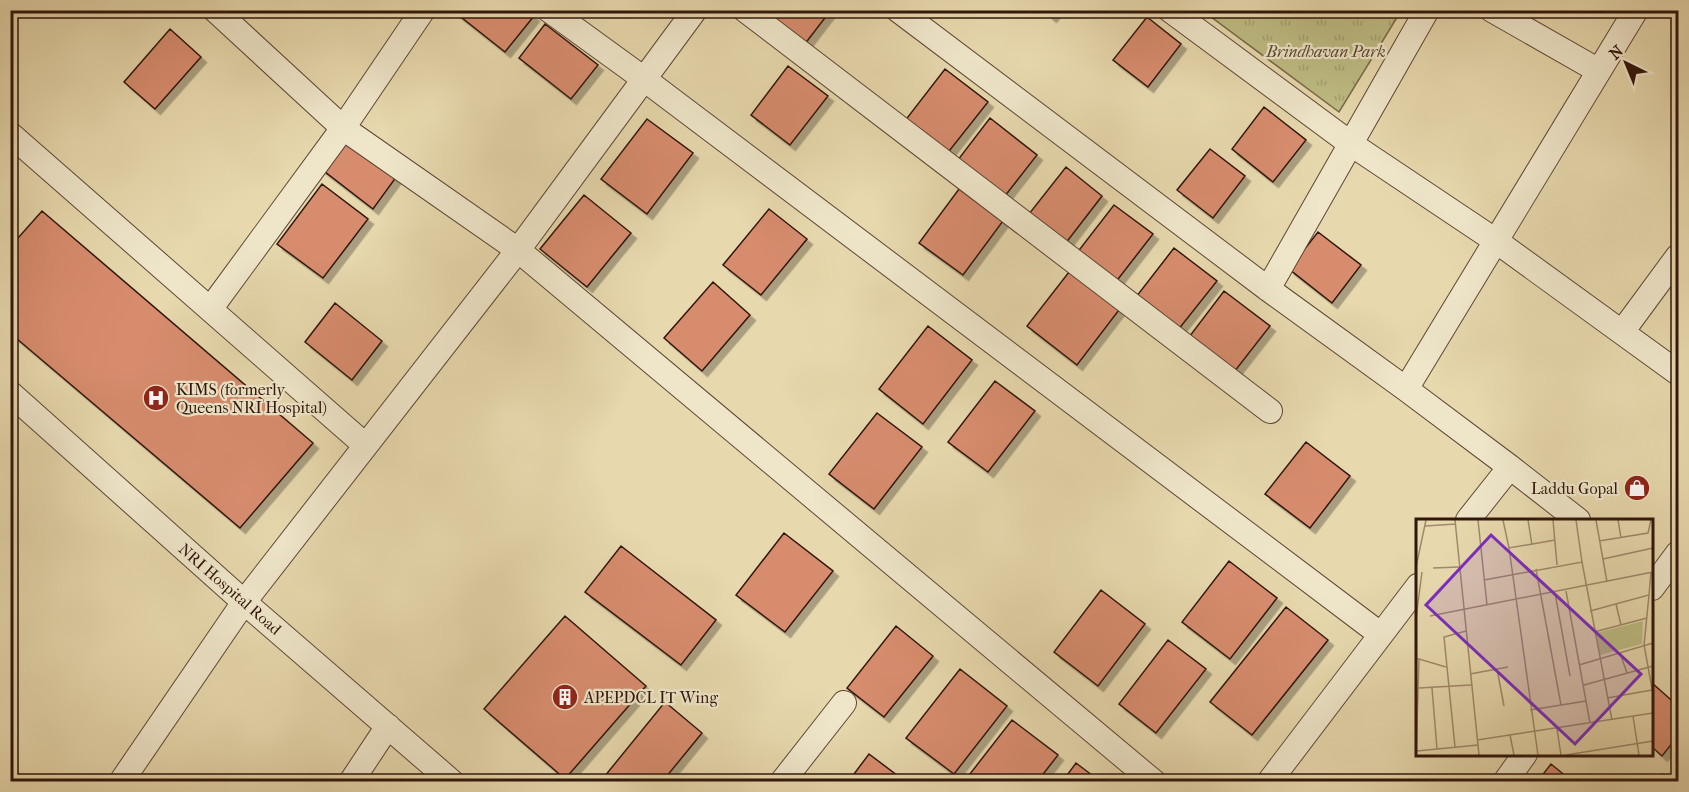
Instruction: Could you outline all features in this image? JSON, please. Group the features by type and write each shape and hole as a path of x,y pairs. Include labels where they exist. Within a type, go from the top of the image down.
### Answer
{"street":[{"path":"215,10 343,128 518,250 1154,782"},
{"path":"211,308 343,128 423,10"},
{"path":"549,10 644,79 1380,634"},
{"path":"121,782 244,602 518,250 695,10"},
{"path":"745,10 1270,411"},
{"path":"898,10 1577,519"},
{"path":"1170,10 1351,144 1496,241 1678,373"},
{"path":"1268,289 1427,10"},
{"path":"1492,10 1599,71"},
{"path":"1406,389 1636,10"},
{"path":"10,134 365,445"},
{"path":"1622,332 1678,256"},
{"name":"NRI Hospital Road","path":"10,393 244,602 452,782"},
{"path":"1469,519 1510,467"},
{"path":"1653,583 1678,553"},
{"path":"1269,782 1416,589"},
{"path":"786,780 844,704"},
{"path":"351,782 388,726"},
{"path":"1505,782 1524,756"}],"green space":[{"name":"Brindhavan Park","path":"1203,11 1401,11 1339,112"}],"building":[{"path":"452,10 527,10 534,16 505,52"},
{"path":"764,10 831,10 801,49"},
{"path":"1043,10 1057,10 1051,17"},
{"path":"1147,17 1181,44 1148,87 1113,60"},
{"path":"545,24 598,65 571,99 519,58"},
{"path":"170,29 201,57 155,109 124,82"},
{"path":"788,66 828,96 790,145 751,115"},
{"path":"945,69 988,102 946,155 904,122"},
{"path":"1264,107 1306,140 1273,182 1232,149"},
{"path":"990,118 1037,155 1001,201 954,165"},
{"path":"647,119 693,153 647,214 601,179"},
{"path":"345,135 397,176 373,209 320,168"},
{"path":"1210,149 1245,176 1213,218 1177,190"},
{"path":"1066,167 1102,196 1062,248 1025,219"},
{"path":"322,184 368,219 323,278 277,244"},
{"path":"959,189 1003,221 963,275 919,243"},
{"path":"584,195 631,233 587,287 540,249"},
{"path":"1114,205 1153,234 1115,283 1076,254"},
{"path":"769,209 807,239 761,295 723,265"},
{"path":"42,211 313,443 240,528 10,333 10,247"},
{"path":"1318,232 1361,265 1332,303 1289,269"},
{"path":"1174,248 1217,281 1178,330 1136,297"},
{"path":"1069,272 1119,310 1077,365 1027,326"},
{"path":"713,282 750,315 702,371 664,338"},
{"path":"1224,291 1270,326 1231,376 1186,341"},
{"path":"335,303 382,341 352,380 305,342"},
{"path":"928,326 972,360 923,424 879,389"},
{"path":"995,381 1035,411 988,472 948,442"},
{"path":"877,413 922,447 874,509 829,474"},
{"path":"1306,442 1350,476 1310,528 1265,494"},
{"path":"784,533 833,571 785,632 736,595"},
{"path":"621,546 716,620 681,665 585,592"},
{"path":"1229,561 1277,598 1230,659 1182,622"},
{"path":"1101,590 1145,624 1098,686 1054,652"},
{"path":"1286,607 1328,640 1252,735 1210,702"},
{"name":"APEPDCL IT Wing","path":"565,616 646,686 565,779 484,709"},
{"path":"896,626 933,656 884,717 847,688"},
{"path":"1168,640 1206,669 1156,733 1119,704"},
{"path":"960,669 1007,706 954,774 906,738"},
{"path":"1653,684 1678,706 1678,736 1662,756 1653,748"},
{"path":"665,702 702,733 662,782 600,782"},
{"path":"1012,720 1058,755 1037,782 970,782 966,779"},
{"path":"869,754 906,782 848,782"},
{"path":"1076,763 1101,782 1062,782"},
{"path":"1551,764 1573,782 1537,782"},
{"path":"1663,774 1673,782 1657,782"}],"place":[{"name":"KIMS (formerly Queens NRI Hospital)","path":"156,398"},
{"name":"Laddu Gopal","path":"1637,488"},
{"name":"APEPDCL IT Wing","path":"565,697"}]}
